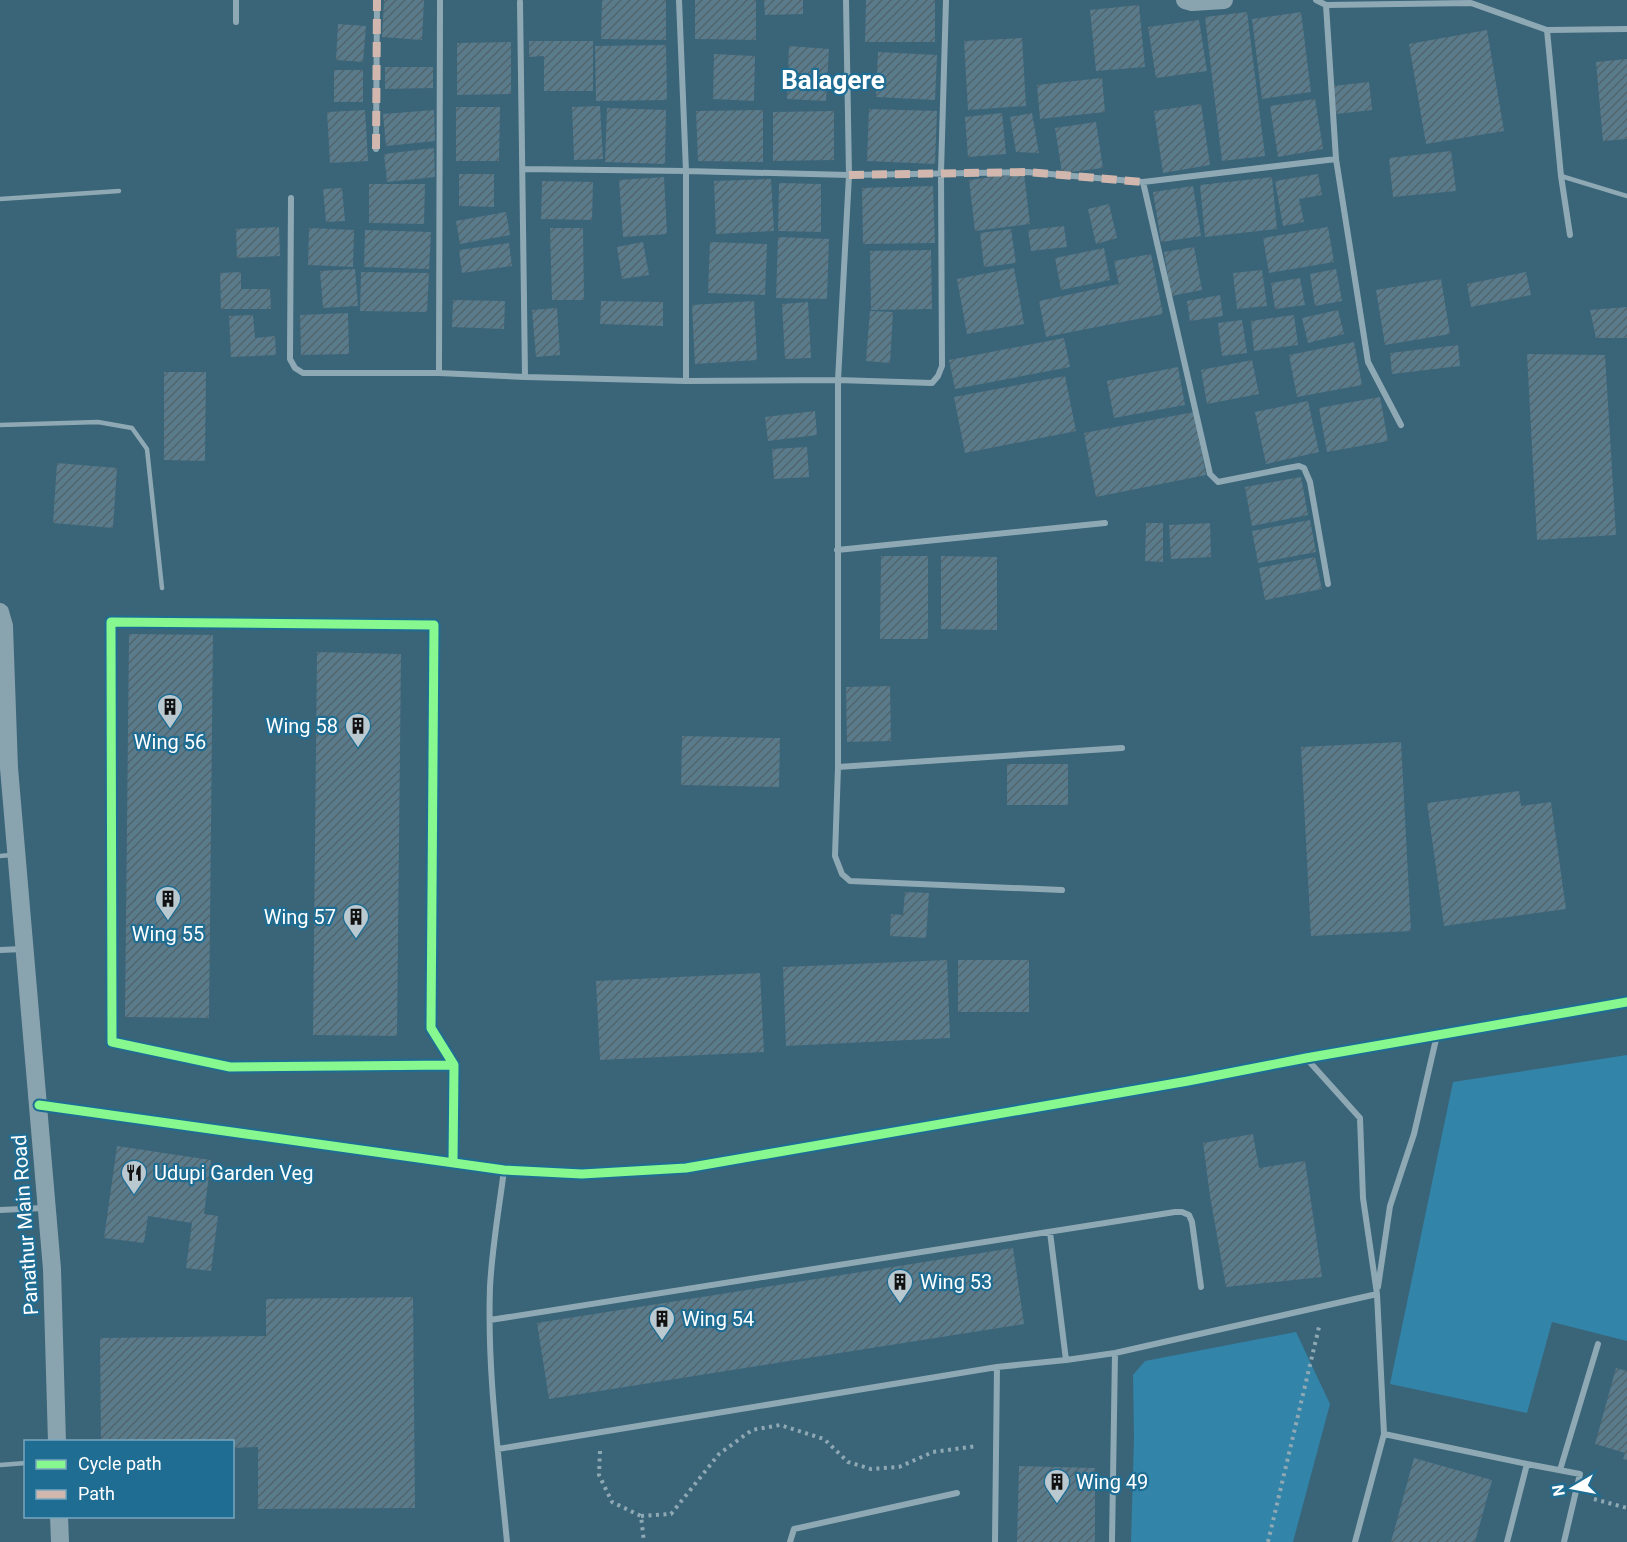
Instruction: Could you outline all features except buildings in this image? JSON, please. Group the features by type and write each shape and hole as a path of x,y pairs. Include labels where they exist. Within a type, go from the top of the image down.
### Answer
{"street":[{"path":"236,0 236,22"},
{"path":"376,150 377,0"},
{"path":"439,373 440,0"},
{"path":"679,0 686,171 686,381"},
{"path":"846,0 849,175 838,380 838,767 835,855 843,874 850,881 1062,890"},
{"path":"291,198 290,359 295,368 303,373 439,373 686,381 932,382 938,376 942,366 941,172 946,0"},
{"path":"1190,1 1224,0"},
{"path":"1316,0 1326,4 1471,3 1547,30 1627,29"},
{"path":"520,2 525,377"},
{"path":"1326,4 1336,159 1368,363 1401,425"},
{"path":"1547,30 1561,176 1570,235"},
{"path":"523,169 849,175 1027,172 1143,182 1336,159"},
{"path":"1143,182 1210,474 1218,482 1299,466 1304,468 1310,482 1328,584"},
{"path":"837,550 1105,523"},
{"name":"Panathur Main Road","path":"0,612 4,626 8,855 25,949 48,1208 57,1440"},
{"path":"453,1162 454,1065 431,1028 434,625 111,622 112,1042 230,1067 454,1065"},
{"path":"838,767 1122,748"},
{"path":"0,950 25,949"},
{"path":"39,1105 504,1170 582,1174 686,1168 1627,1002"},
{"path":"1377,1294 1390,1206 1414,1134 1437,1035"},
{"path":"1306,1058 1360,1118 1363,1198 1377,1294 1384,1434 1355,1542"},
{"path":"504,1170 493,1246 490,1288 490,1373 507,1542"},
{"path":"0,1210 48,1208"},
{"path":"490,1320 1175,1212 1189,1215 1192,1222 1201,1287"},
{"path":"1050,1232 1066,1360"},
{"path":"498,1449 997,1366 1115,1353 1377,1294"},
{"path":"1560,1470 1598,1344"},
{"path":"1112,1542 1115,1353"},
{"path":"995,1542 997,1366"},
{"path":"1384,1434 1580,1474 1564,1542"},
{"path":"1507,1542 1527,1464"},
{"path":"790,1542 794,1529 957,1493"},
{"path":"59,1518 60,1542"}],"lane":[{"path":"1561,176 1627,196"},
{"path":"0,199 119,191"},
{"path":"0,424 98,422 132,428 147,449 162,588"},
{"path":"0,1465 24,1463"}],"path":[{"path":"1268,1542 1324,1306"},
{"path":"600,1451 599,1475 612,1502 641,1516 671,1514 719,1454 752,1430 780,1425 824,1439 849,1462 871,1469 899,1467 933,1452 996,1444"},
{"path":"1576,1494 1627,1508"},
{"path":"641,1516 644,1542"}],"shaded area":[{"path":"1627,1055 1627,1341 1552,1322 1527,1413 1390,1384 1453,1082"},
{"path":"1296,1332 1330,1404 1293,1542 1131,1542 1133,1375 1145,1361"}],"marked path":[{"path":"376,149 377,0"},
{"path":"849,175 1027,172 1143,182"}],"cycle path":[{"path":"453,1162 454,1065 431,1028 434,625 111,622 112,1042 230,1067 454,1065"},
{"path":"39,1105 504,1170 582,1174 686,1168 1627,1002"}],"place":[{"name":"Wing 56","path":"170,730"},
{"name":"Wing 58","path":"358,749"},
{"name":"Wing 55","path":"168,922"},
{"name":"Wing 57","path":"356,940"},
{"name":"Udupi Garden Veg","path":"134,1196"},
{"name":"Wing 53","path":"900,1305"},
{"name":"Wing 54","path":"662,1342"},
{"name":"Wing 49","path":"1057,1505"}],"district":[{"name":"Balagere","path":"833,80"}]}
